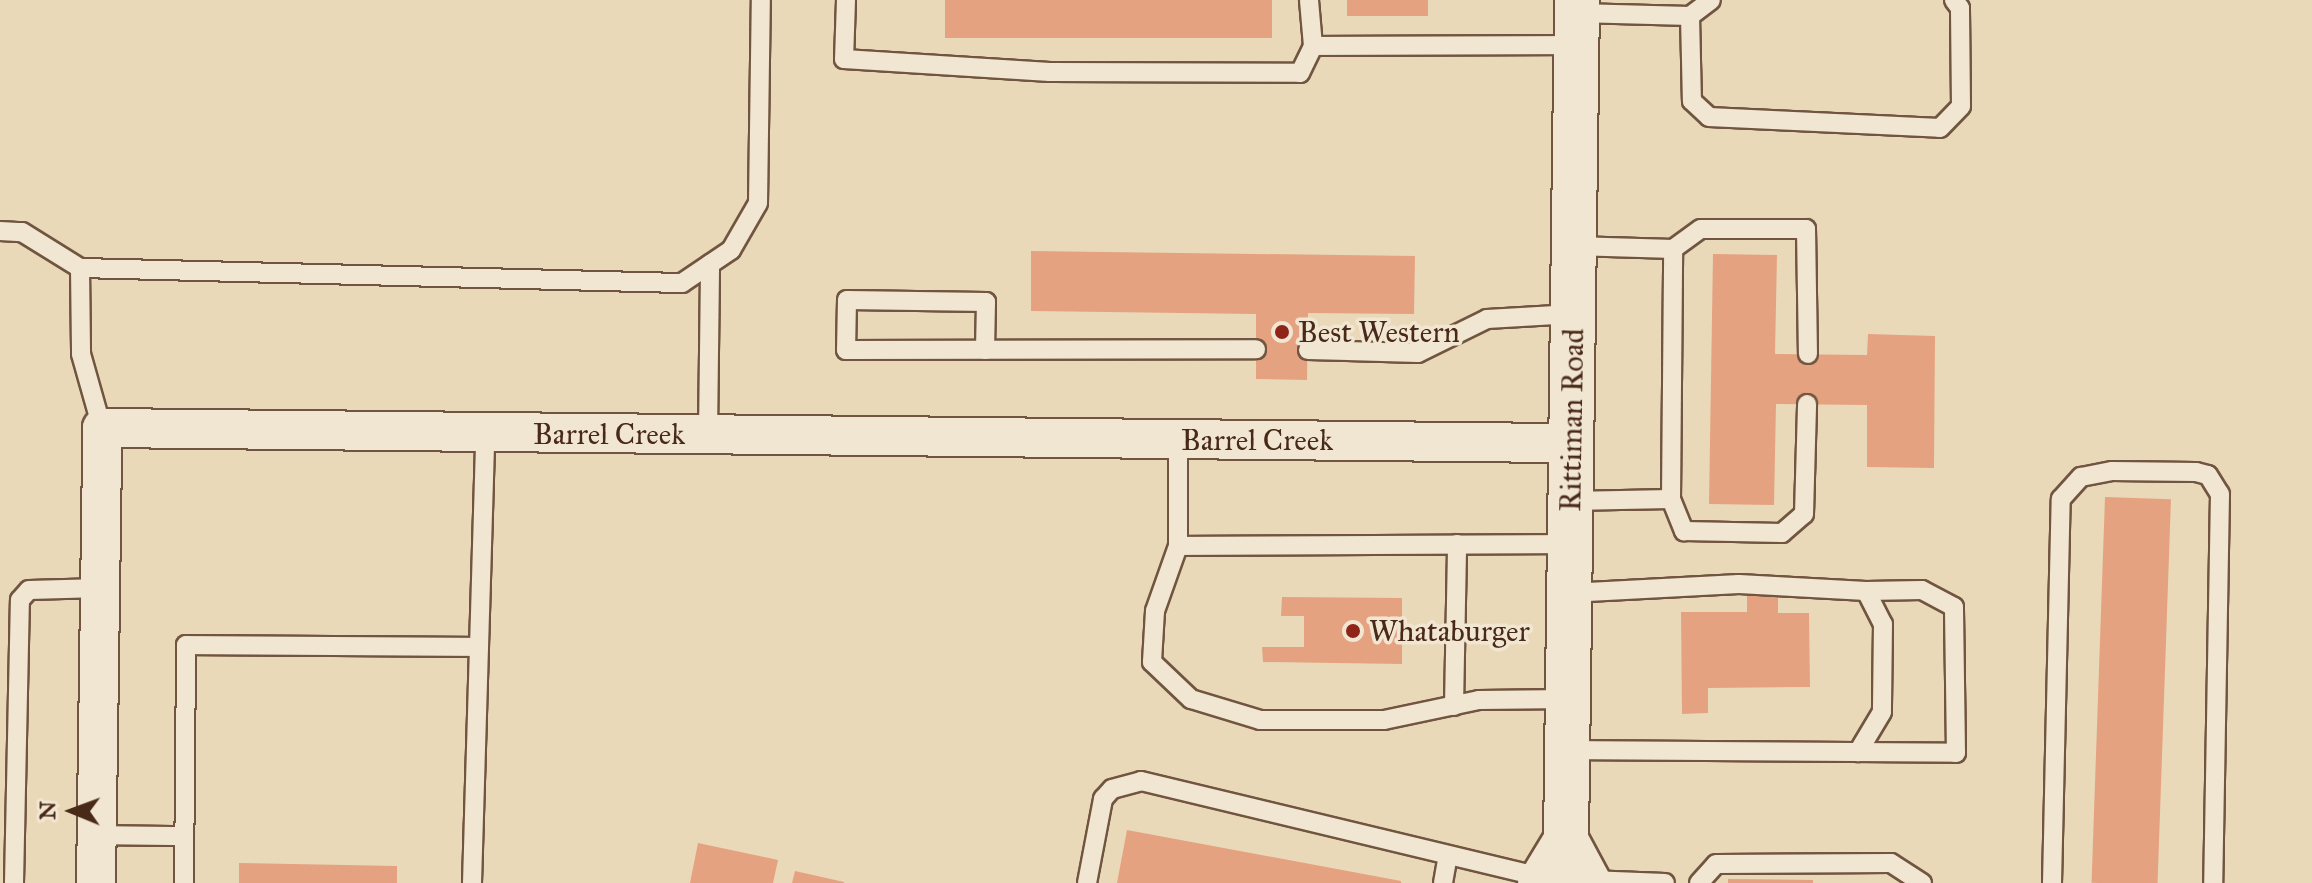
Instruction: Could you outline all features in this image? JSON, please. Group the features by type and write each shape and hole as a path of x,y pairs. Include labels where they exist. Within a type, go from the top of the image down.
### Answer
{"main road":[{"name":"Rittiman Road","path":"1566,840 1577,20"},
{"path":"1540,880 1566,840 1589,882"}],"street":[{"name":"Barrel Creek","path":"102,428 1571,443"},
{"path":"96,883 102,428"}],"lane":[{"path":"0,231 22,232 80,268 682,283 731,250 758,203 761,0"},
{"path":"846,0 844,59 1050,72 1300,73 1313,46 1309,0"},
{"path":"1313,46 1577,20 1690,16 1711,0"},
{"path":"1690,16 1692,101 1709,117 1940,128 1961,106 1960,8 1954,0"},
{"path":"1574,246 1673,249 1701,229 1806,229 1808,354"},
{"path":"1673,249 1671,499 1684,531 1782,533 1804,514 1807,404"},
{"path":"708,434 710,264"},
{"path":"80,268 81,354 102,428"},
{"path":"985,350 986,302 847,300 846,350 985,350 1256,349"},
{"path":"1308,350 1418,353 1487,319 1573,314"},
{"path":"472,883 485,433"},
{"path":"1178,440 1178,546 1155,611 1152,662 1191,699 1260,720 1384,720 1454,706 1568,699"},
{"path":"2052,883 2061,499 2081,477 2112,471 2196,472 2208,475 2220,494 2213,883"},
{"path":"1570,501 1671,499"},
{"path":"1454,706 1457,544"},
{"path":"1178,546 1570,544"},
{"path":"1568,750 1956,753 1954,607 1922,590 1866,591 1739,584 1569,593"},
{"path":"14,883 20,600 29,590 101,588"},
{"path":"1858,752 1882,712 1883,624 1866,591"},
{"path":"184,883 186,645 479,647"},
{"path":"1087,883 1103,799 1112,789 1141,781 1540,880"},
{"path":"97,835 184,836"},
{"path":"1443,883 1448,855"},
{"path":"1699,883 1716,864 1891,863 1922,883"},
{"path":"1589,882 1665,883"}],"building":[{"path":"945,0 1272,0 1272,38 945,38"},
{"path":"1347,0 1428,0 1428,16 1347,16"},
{"name":"Best Western","path":"1031,251 1415,256 1414,314 1308,313 1307,380 1256,379 1256,314 1031,311"},
{"path":"1713,254 1777,255 1775,354 1867,355 1868,334 1935,336 1934,468 1867,467 1867,405 1776,404 1774,505 1709,504"},
{"path":"2105,497 2171,499 2158,883 2092,883"},
{"path":"1747,589 1778,589 1778,613 1809,613 1810,687 1708,688 1708,713 1682,714 1681,612 1747,612"},
{"name":"Whataburger","path":"1282,597 1402,598 1402,664 1263,662 1262,647 1304,647 1304,616 1281,616"},
{"path":"1127,830 1401,881 1401,883 1117,883"},
{"path":"698,843 778,860 773,883 690,883"},
{"path":"239,863 397,866 397,883 239,883"},
{"path":"795,871 844,882 844,883 792,883"},
{"path":"1728,879 1813,880 1813,883 1728,883"}],"place":[{"name":"Best Western","path":"1282,332"},
{"name":"Whataburger","path":"1353,631"}]}
